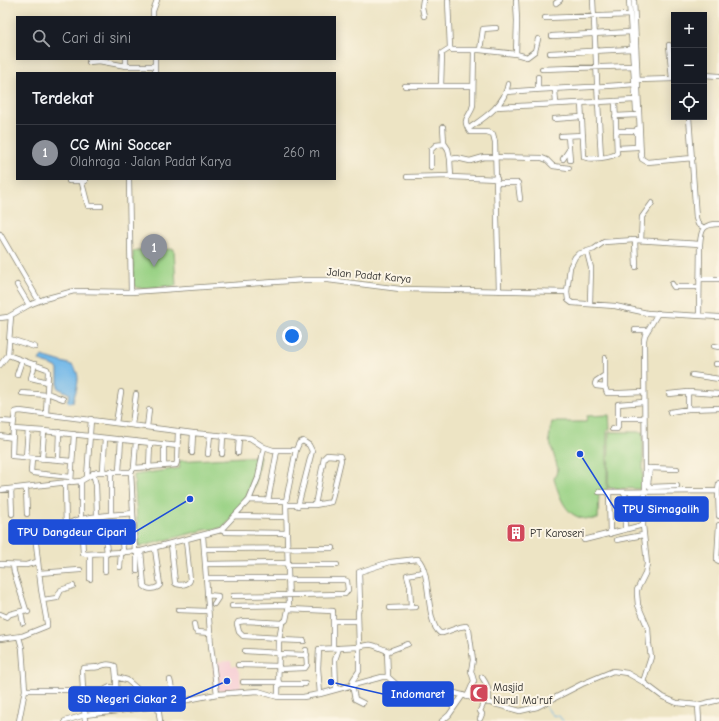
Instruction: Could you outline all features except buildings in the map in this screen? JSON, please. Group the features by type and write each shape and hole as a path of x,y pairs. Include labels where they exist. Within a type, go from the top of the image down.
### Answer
{"street":[{"path":"153,16 153,11 157,0"},
{"path":"423,0 422,7 424,16"},
{"path":"448,0 450,48"},
{"path":"516,0 518,21 516,54"},
{"path":"593,0 601,158"},
{"path":"617,148 637,147 637,115 635,100 636,82 633,66 629,0"},
{"path":"634,0 636,82 642,159 647,162 693,158"},
{"path":"545,18 630,14"},
{"path":"496,28 483,29 477,50 472,110 466,117 466,121 470,132 487,132 493,134 495,142 499,291"},
{"path":"552,36 631,32"},
{"path":"450,48 455,50 477,50 516,54 527,57 535,51 538,39"},
{"path":"669,44 671,62"},
{"path":"441,86 442,53 450,48"},
{"path":"550,53 632,49"},
{"path":"126,60 126,66"},
{"path":"155,60 155,72"},
{"path":"89,62 99,61 126,66 155,66"},
{"path":"542,69 633,66"},
{"path":"707,75 719,76"},
{"path":"538,77 538,89"},
{"path":"507,92 538,89 597,87 671,79"},
{"path":"468,129 484,118 496,107 507,92 508,84"},
{"path":"404,86 473,86"},
{"path":"555,89 556,104"},
{"path":"496,107 635,100"},
{"path":"581,102 584,157 601,158 616,155 617,148 614,101"},
{"path":"615,116 637,115"},
{"path":"554,119 582,117"},
{"path":"689,120 696,218 698,224 704,228"},
{"path":"443,127 444,144 448,149 451,176"},
{"path":"616,131 637,131"},
{"path":"561,136 583,135"},
{"path":"568,136 570,160"},
{"path":"431,168 431,150 436,145 444,144"},
{"path":"563,159 569,150"},
{"path":"450,159 457,158 470,161 484,157 542,158 548,160 552,166 569,168"},
{"path":"408,177 451,176 518,183 520,199"},
{"path":"69,181 85,180"},
{"path":"85,180 82,184 88,206 101,206"},
{"path":"130,180 131,292"},
{"path":"636,267 642,217 652,203"},
{"path":"699,316 701,234 704,228 708,225 719,224"},
{"path":"0,234 39,301"},
{"path":"700,244 638,241 604,242 587,252 578,254 572,261 567,297 570,302 615,306 642,312 719,318"},
{"path":"587,252 591,268 590,303"},
{"path":"699,279 719,279"},
{"name":"Jalan Padat Karya","path":"0,318 11,316 39,301 74,291 131,292 317,280 400,289 567,292"},
{"path":"672,284 674,287 699,287"},
{"path":"17,285 29,305"},
{"path":"658,313 644,340 644,418 648,484 650,487 678,486"},
{"path":"0,365 8,355 11,316"},
{"path":"634,330 648,330"},
{"path":"10,339 35,347"},
{"path":"8,355 47,369 48,382 46,414"},
{"path":"605,358 605,387 607,393 644,392"},
{"path":"17,375 22,360"},
{"path":"35,364 31,378 48,382"},
{"path":"605,375 595,384 596,386 605,387"},
{"path":"692,376 719,378"},
{"path":"116,423 121,392"},
{"path":"669,394 688,392 719,394"},
{"path":"688,392 688,409"},
{"path":"22,393 47,394 63,399"},
{"path":"132,426 136,394"},
{"path":"612,429 618,427 618,404 644,402"},
{"path":"670,412 688,409 719,408"},
{"path":"147,427 149,410"},
{"path":"72,461 12,456 14,415 17,411 91,419 132,426 239,437 255,440 264,447 277,451 296,450"},
{"path":"618,418 644,418"},
{"path":"87,477 91,419"},
{"path":"0,421 14,422"},
{"path":"13,429 59,432 178,446"},
{"path":"28,430 31,472 81,481 93,473 103,471 132,470 176,465 178,431"},
{"path":"42,459 44,431"},
{"path":"58,460 59,432"},
{"path":"192,453 194,433"},
{"path":"71,479 74,434"},
{"path":"208,454 210,435"},
{"path":"0,436 13,438"},
{"path":"222,454 223,436"},
{"path":"238,453 239,437"},
{"path":"103,471 105,438"},
{"path":"119,471 121,439"},
{"path":"136,441 132,470 132,513 137,552 143,584 146,588 155,589 160,585 155,548"},
{"path":"278,697 279,639 282,623 286,620 289,607 286,503 296,450 301,441 309,445 312,450 298,506"},
{"path":"149,468 150,443"},
{"path":"164,444 164,466"},
{"path":"81,481 83,553 106,554 137,552 203,536 221,530 249,500 258,478 264,447"},
{"path":"268,501 277,451"},
{"path":"249,500 286,503 298,506 315,505 329,503 331,501 341,460 340,456 327,455 324,458 315,505"},
{"path":"647,468 677,469"},
{"path":"643,682 651,658 648,644 648,628 638,605 636,594 645,574 647,564 643,525 644,491 647,468"},
{"path":"111,471 111,512"},
{"path":"93,473 96,479 97,514"},
{"path":"0,490 10,490 65,482 71,479"},
{"path":"65,482 67,525"},
{"path":"719,483 719,516"},
{"path":"26,488 27,514"},
{"path":"10,490 12,514"},
{"path":"599,492 718,491"},
{"path":"609,492 610,534"},
{"path":"625,492 625,529"},
{"path":"0,639 19,637 47,626 37,562 36,533 38,530 63,530 66,529 67,525 73,520 81,517 132,513"},
{"path":"235,516 286,517"},
{"path":"719,524 717,557 719,561"},
{"path":"120,567 122,553 121,525"},
{"path":"584,540 643,525"},
{"path":"221,530 225,532 287,533"},
{"path":"105,531 105,571"},
{"path":"617,540 643,535"},
{"path":"203,536 210,633 217,694"},
{"path":"171,544 175,583 186,584 190,582 190,580 186,540"},
{"path":"204,549 333,548"},
{"path":"136,571 137,552"},
{"path":"90,554 90,579"},
{"path":"363,703 355,698 352,685 353,680 359,671 359,572 390,562 418,559 424,572 431,611 438,633 443,633 462,626 466,626 469,630 473,660 471,671 474,681 465,696 442,721"},
{"path":"0,564 26,565 37,562"},
{"path":"205,564 337,565"},
{"path":"13,565 26,606 23,623"},
{"path":"39,573 80,570"},
{"path":"390,608 414,607 407,575 424,572"},
{"path":"206,578 346,580 348,584 348,590 345,594 232,596"},
{"path":"43,600 58,598 61,590 73,586"},
{"path":"207,595 218,596 214,604"},
{"path":"232,606 289,607 333,612 332,648"},
{"path":"178,610 208,610"},
{"path":"0,614 6,617 10,614 25,611"},
{"path":"282,623 245,621 238,622 237,624 242,636 304,641"},
{"path":"333,621 358,621"},
{"path":"194,624 197,632 210,633"},
{"path":"19,637 22,648 25,690 19,721"},
{"path":"320,694 318,668 320,648 359,647 366,644 371,644 387,651 408,644"},
{"path":"336,689 335,660 339,648"},
{"path":"238,665 305,668 307,665 306,652 279,653 245,651"},
{"path":"387,651 388,677 397,685 409,689 451,692 520,711 531,709 613,671 627,673 643,682 669,701 698,705 719,700"},
{"path":"85,721 82,670 84,668 98,667 102,664 112,664 115,666 117,711"},
{"path":"480,719 482,714 480,711 489,695 487,686 482,676"},
{"path":"116,677 127,680 148,698 152,707"},
{"path":"65,721 85,715 152,707 217,694 258,691 278,697 303,697 320,694 376,678 388,677"},
{"path":"170,680 175,702"},
{"path":"243,682 305,684"},
{"path":"25,690 104,690 116,688"},
{"path":"698,705 699,721"},
{"path":"158,706 160,721"}],"shaded area":[{"path":"231,661 232,666 237,666 238,671 240,672 241,690 215,691 213,662"}],"green space":[{"path":"174,249 176,286 138,288 133,284 133,251"},
{"path":"609,415 610,429 607,430 607,492 599,492 598,519 580,518 568,510 560,496 554,479 558,469 549,439 552,422 586,422 587,416"},
{"path":"609,432 643,432 643,489 608,488"},
{"path":"260,456 255,484 236,514 223,528 204,530 139,547 134,475 180,468 179,461"}],"water":[{"path":"42,356 72,365 75,369 78,382 73,402 69,403 67,401 70,394 58,388 58,370 56,367 39,360"}],"waterway":[{"path":"545,705 552,715 559,716 563,721"}],"place":[{"name":"CG Mini Soccer","path":"154,267"},
{"name":"TPU Sirnagalih","path":"580,454"},
{"name":"TPU Dangdeur Cipari","path":"190,499"},
{"name":"PT Karoseri","path":"516,533"},
{"name":"SD Negeri Ciakar 2","path":"227,681"},
{"name":"Indomaret","path":"331,682"},
{"name":"Masjid Nurul Ma'ruf","path":"479,693"}]}
